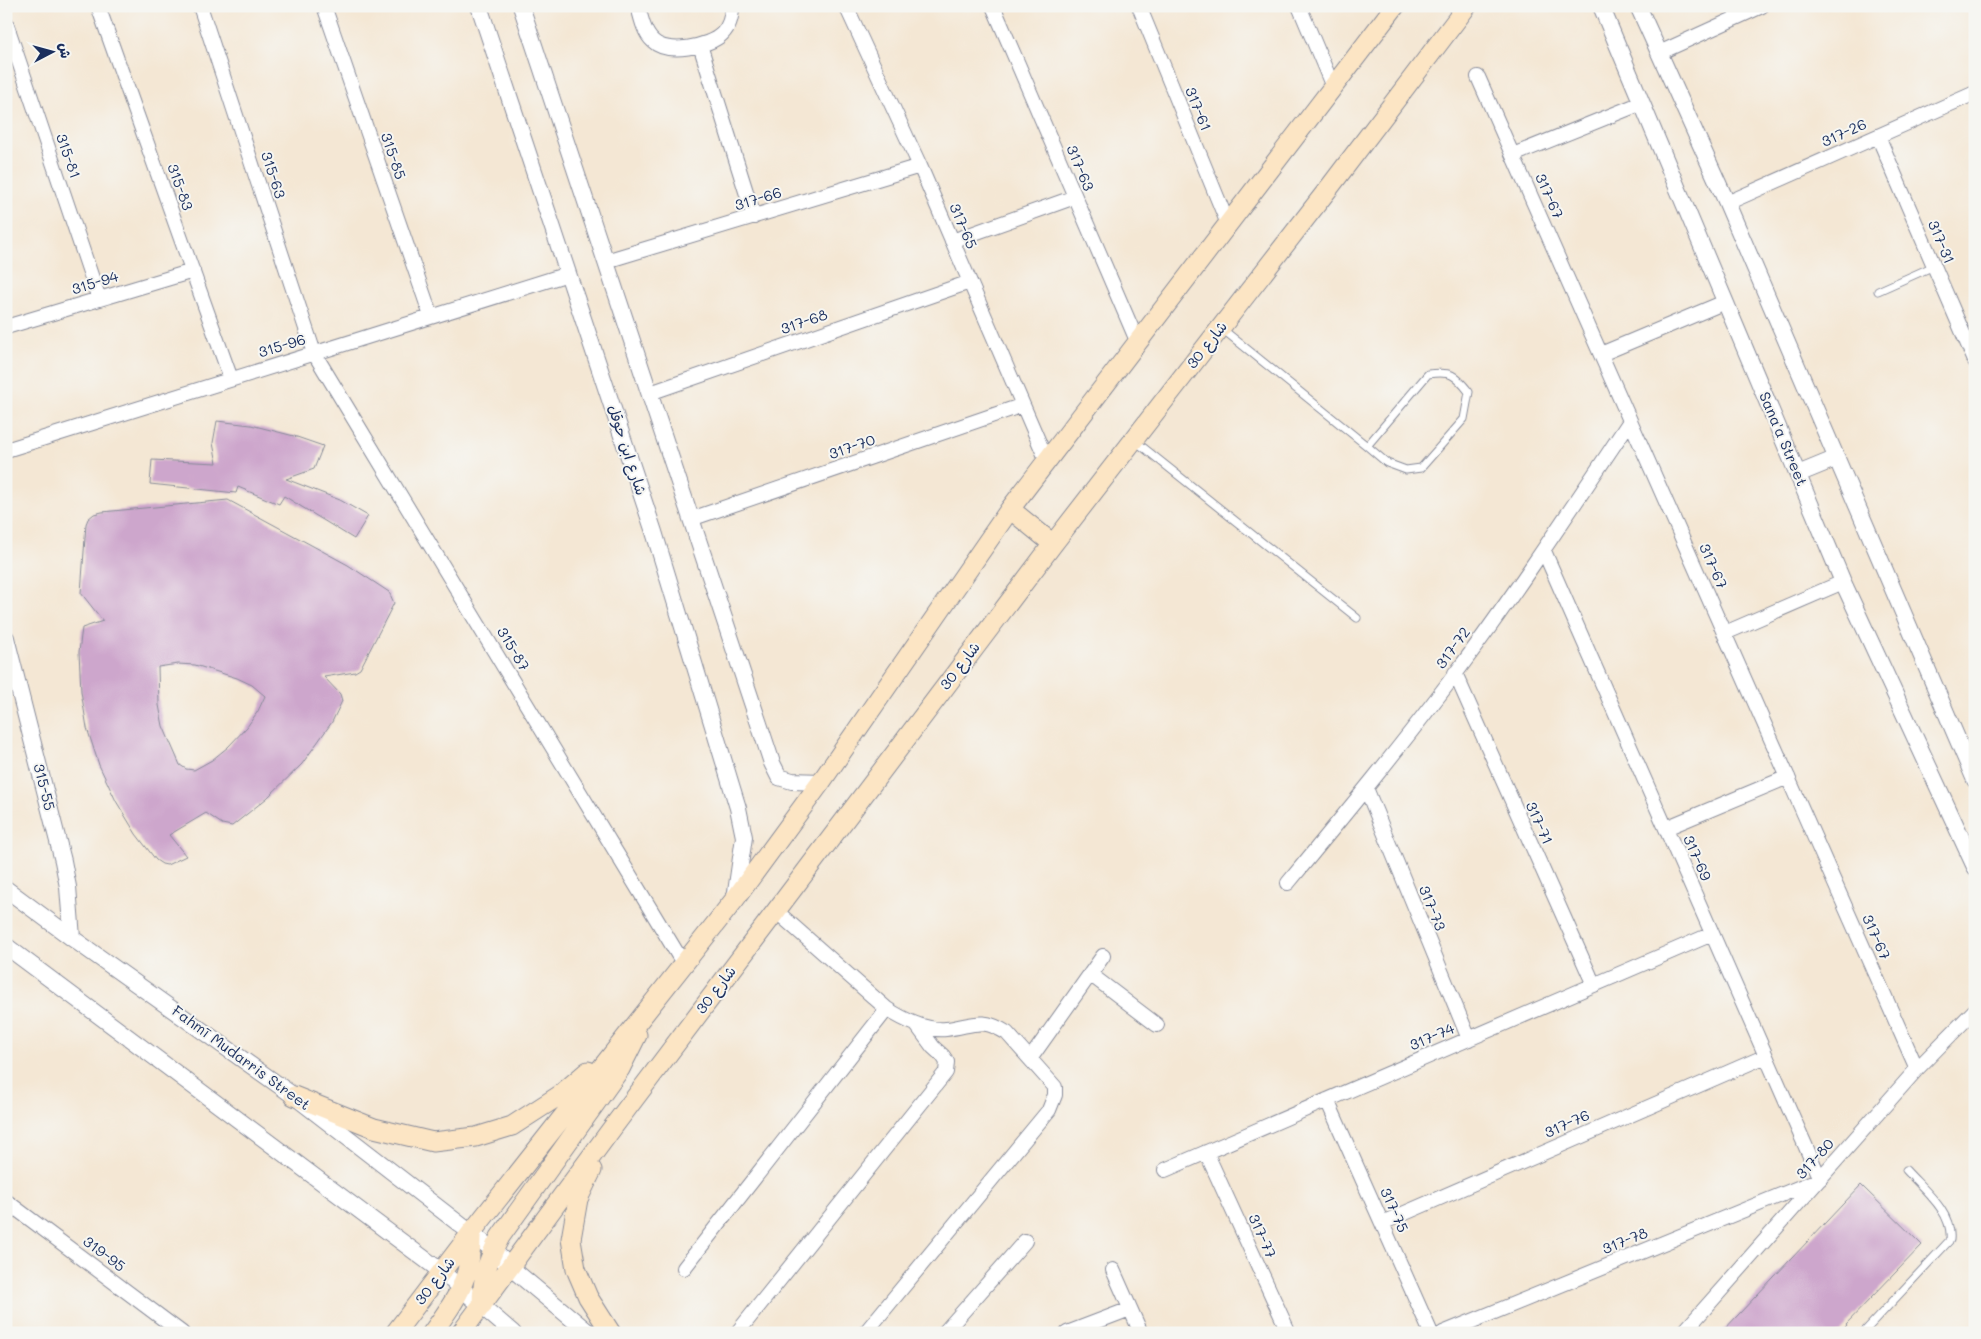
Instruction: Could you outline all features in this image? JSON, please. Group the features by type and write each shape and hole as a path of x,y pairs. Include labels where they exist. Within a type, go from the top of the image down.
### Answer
{"main road":[{"name":"شارع 30","path":"395,1333 471,1232 735,899 821,782 1010,509 1394,6"},
{"name":"شارع 30","path":"461,1333 616,1123 1053,544 1467,6"},
{"path":"1010,509 1053,544"},
{"path":"482,1306 484,1271 500,1237 620,1069 657,996"},
{"path":"294,1096 374,1128 433,1142 476,1137 512,1126 560,1095 619,1044"},
{"path":"611,1333 588,1297 576,1269 571,1239 578,1199 616,1123"},
{"path":"432,1333 455,1302 462,1287 470,1264 471,1232"}],"street":[{"name":"315-83","path":"98,6 231,379"},
{"name":"315-63","path":"200,6 314,353"},
{"name":"315-85","path":"324,6 430,316"},
{"name":"شارع ابن حوقل","path":"479,6 654,532 738,808 744,837 735,899"},
{"path":"521,6 772,763 779,777 792,781 821,782"},
{"path":"638,6 646,31 654,42 667,49 700,45 720,36 727,28 732,17 732,6"},
{"name":"317-65","path":"846,6 920,166 1047,461"},
{"name":"317-63","path":"993,6 1138,342"},
{"name":"317-61","path":"1139,6 1228,224"},
{"path":"1299,6 1333,87"},
{"name":"Sana'a Street","path":"1601,6 1843,582 1975,867"},
{"path":"1638,6 1727,202 1975,780"},
{"path":"1658,53 1762,6"},
{"name":"315-81","path":"6,23 99,299"},
{"path":"700,45 754,217"},
{"name":"317-67","path":"1478,77 1917,1069"},
{"name":"317-26","path":"1727,202 1975,93"},
{"path":"1513,156 1642,103"},
{"name":"317-31","path":"1878,136 1975,361"},
{"name":"317-66","path":"606,261 920,166"},
{"path":"952,241 1075,197"},
{"name":"315-94","path":"6,327 193,271"},
{"name":"315-96","path":"6,450 568,274"},
{"name":"317-68","path":"650,393 970,282"},
{"path":"1601,354 1725,302"},
{"name":"315-87","path":"314,353 683,963"},
{"name":"317-70","path":"691,519 1023,405"},
{"name":"317-72","path":"1288,882 1366,788 1455,673 1544,551 1630,421"},
{"path":"1798,474 1837,458"},
{"name":"317-69","path":"1544,551 1820,1179"},
{"path":"1725,633 1843,582"},
{"name":"315-55","path":"6,638 63,862 68,887 72,938"},
{"name":"317-71","path":"1455,673 1594,985"},
{"path":"1666,828 1788,777"},
{"name":"317-73","path":"1366,788 1468,1039"},
{"name":"Fahmī Mudarris Street","path":"6,889 294,1096 471,1232 510,1267"},
{"path":"776,911 887,1009 900,1018 932,1028 946,1029 976,1023 987,1023 1007,1032 1054,1087 1055,1095 1049,1110 865,1333"},
{"name":"317-74","path":"1165,1170 1712,934"},
{"path":"6,946 462,1287 513,1333"},
{"path":"1030,1059 1104,956"},
{"path":"1090,974 1157,1025"},
{"path":"684,1268 887,1009"},
{"name":"317-80","path":"1683,1333 1917,1069 1975,1010"},
{"path":"737,1333 946,1072 947,1062 944,1056 933,1047 916,1024"},
{"name":"317-76","path":"1382,1223 1766,1056"},
{"name":"317-75","path":"1327,1100 1431,1333"},
{"name":"317-77","path":"1206,1152 1289,1333"},
{"name":"317-78","path":"1443,1333 1820,1179"},
{"name":"319-95","path":"6,1201 182,1333"},
{"path":"944,1333 1025,1241"},
{"path":"510,1267 589,1333"},
{"path":"1113,1270 1141,1333"},
{"path":"1067,1333 1130,1309"}],"lane":[{"path":"1878,291 1934,266"},
{"path":"1220,328 1387,463 1406,470 1421,468 1464,420 1469,392 1460,379 1445,372 1428,374 1367,446"},
{"path":"1133,440 1357,618"},
{"path":"1863,1333 1950,1240 1951,1232 1945,1214 1906,1170"}],"building":[{"path":"217,421 251,425 323,446 314,469 286,479 340,500 368,516 354,539 284,496 279,504 238,487 236,493 150,484 152,460 217,463 213,443"},
{"path":"228,500 348,565 389,592 394,603 360,669 355,672 324,677 340,694 342,701 332,722 302,764 267,798 232,826 222,824 206,813 169,835 186,856 167,865 156,860 136,834 116,801 99,765 87,728 81,691 79,652 82,628 103,621 81,593 86,524 88,519 94,514","holes":["178,664 195,665 237,678 252,685 265,696 247,727 228,747 212,760 194,770 186,769 180,765 163,726 159,705 158,667"]},
{"path":"1861,1185 1922,1245 1846,1324 1840,1333 1721,1333"}]}
